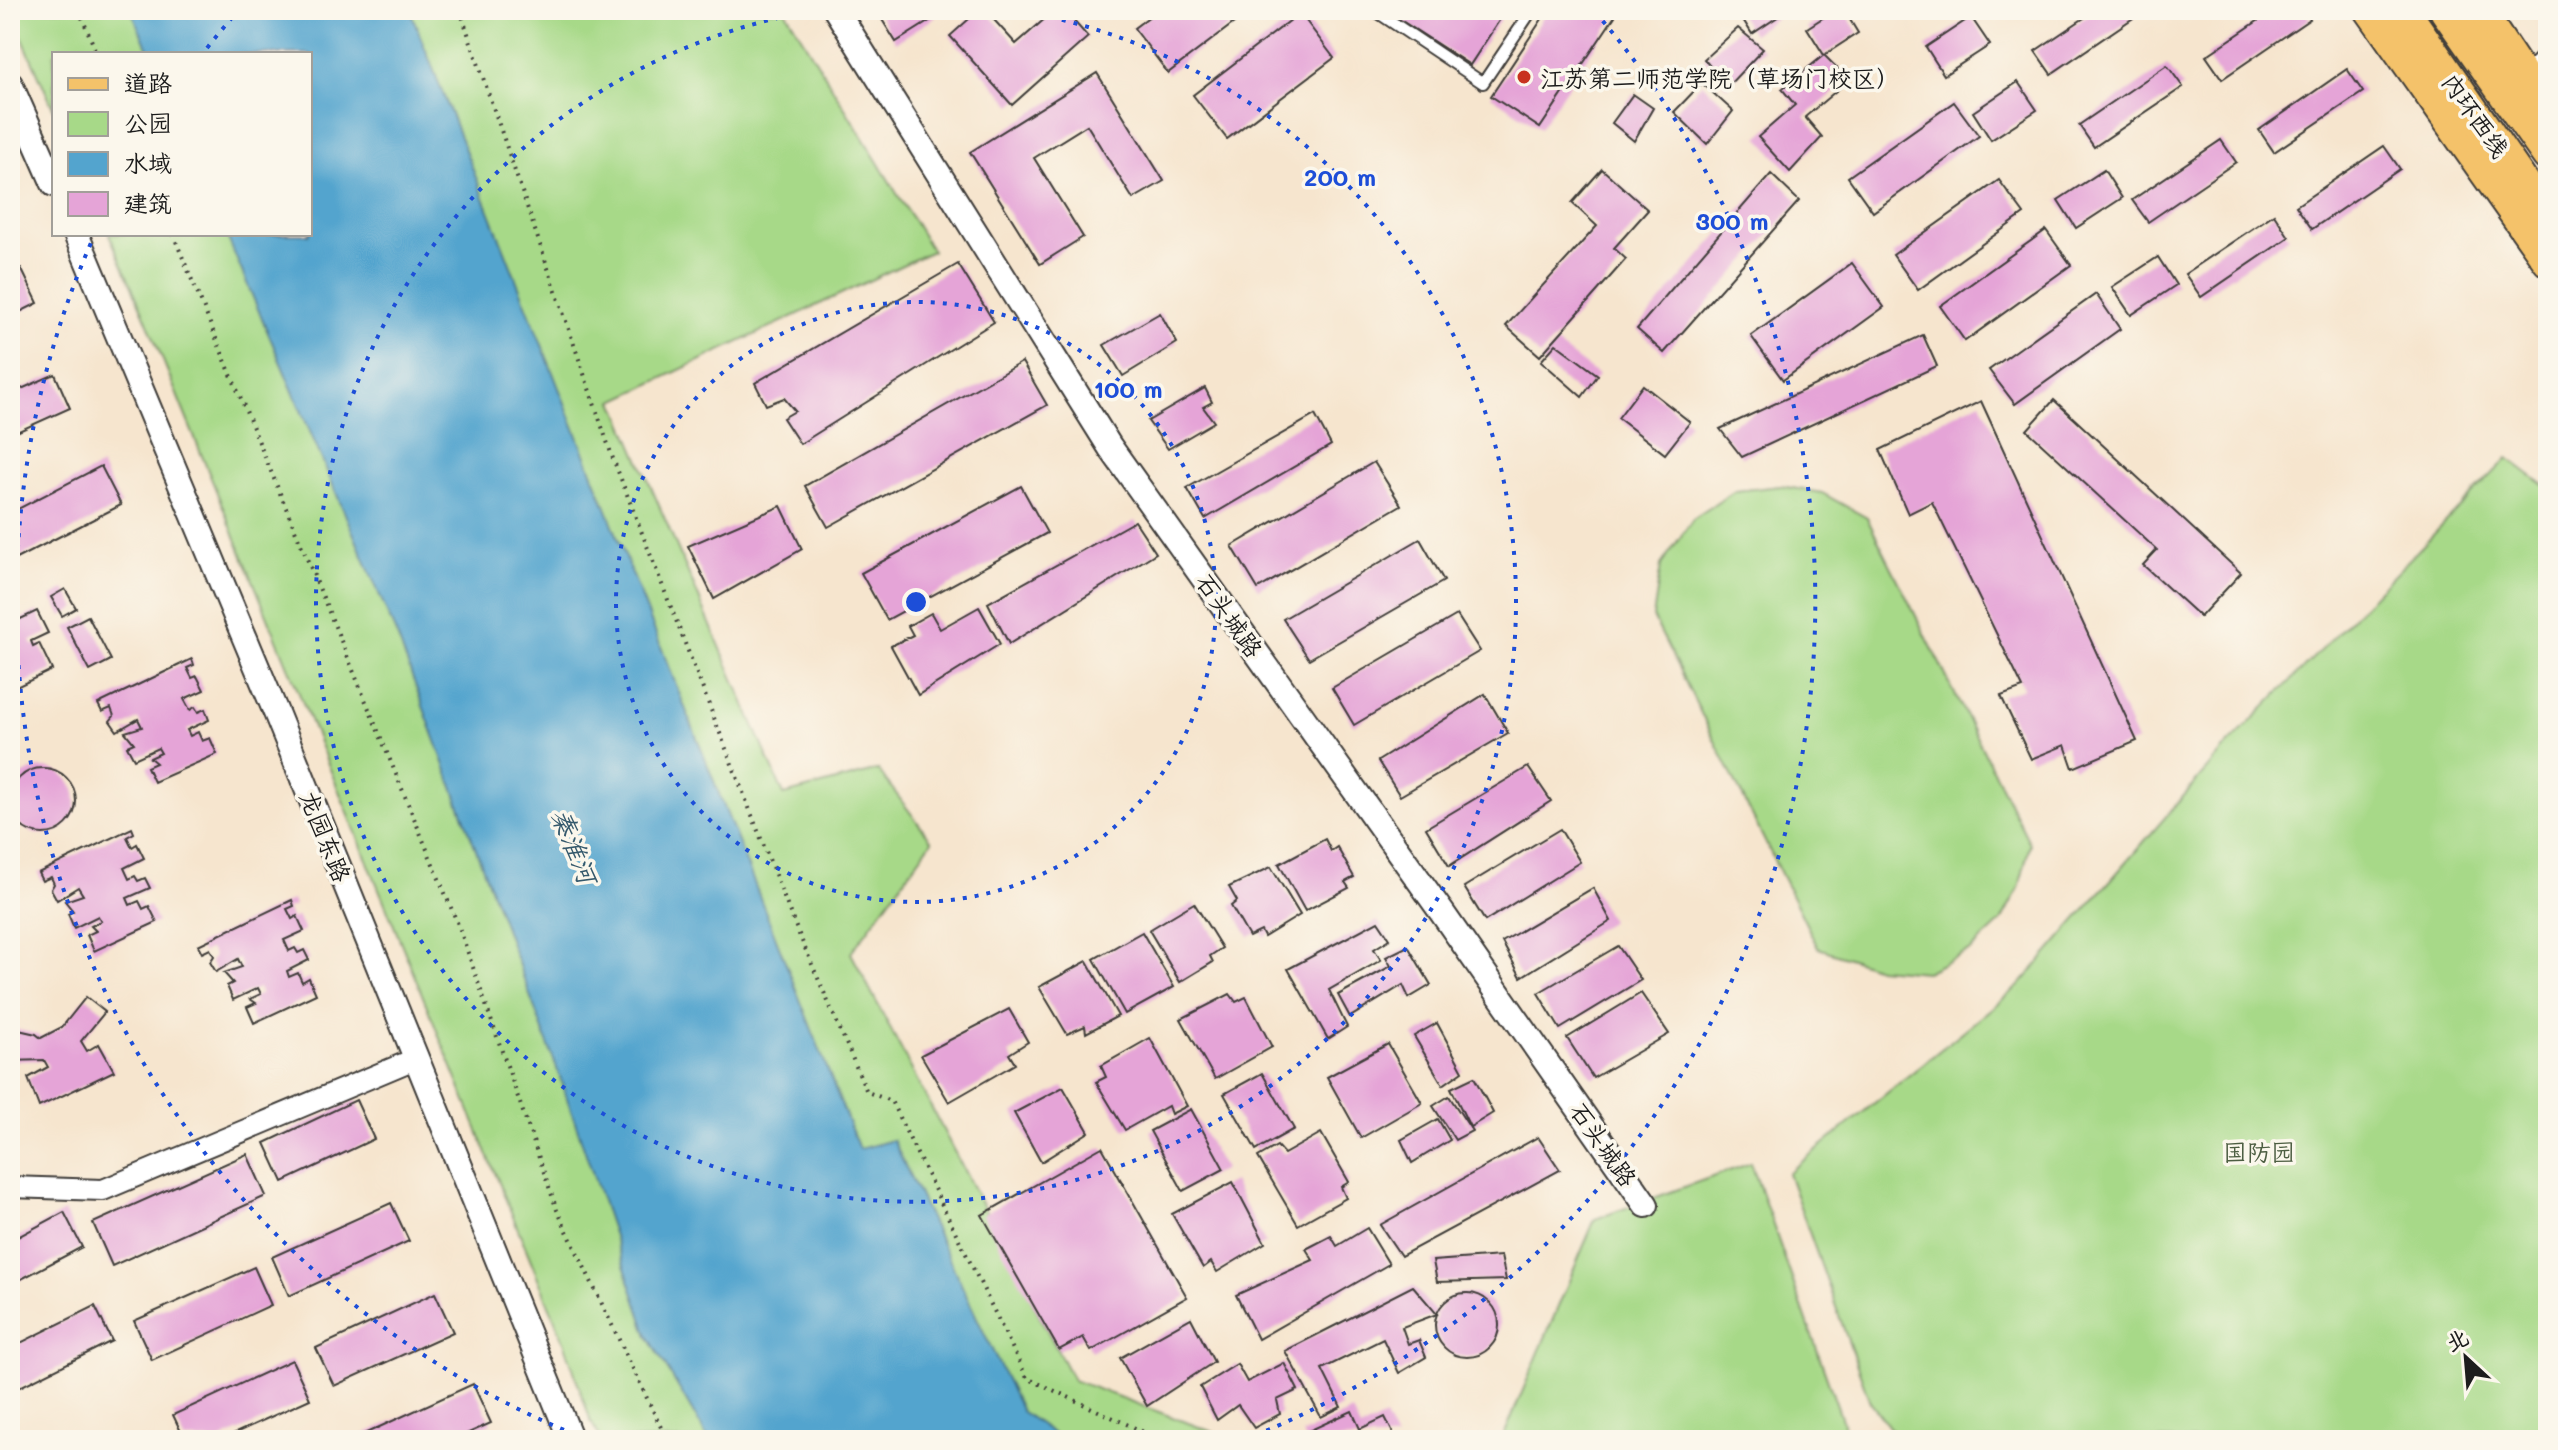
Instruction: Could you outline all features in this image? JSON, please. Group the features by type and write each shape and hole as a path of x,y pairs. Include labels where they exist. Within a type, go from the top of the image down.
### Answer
{"highway":[{"name":"内环西线","path":"2403,10 2548,220"},
{"name":"内环西线","path":"2446,10 2548,155"}],"main road":[{"path":"2370,10 2548,261"},
{"path":"2479,10 2548,113"}],"street":[{"name":"石头城路","path":"836,10 1110,447 1646,1205"},
{"path":"10,84 52,179"},
{"name":"龙园东路","path":"77,236 236,615 571,1440"},
{"path":"10,1187 103,1190 417,1058"}],"lane":[{"path":"1374,10 1483,83 1532,10"},
{"path":"2522,76 2548,50"}],"path":[{"path":"79,10 96,52"},
{"path":"460,10 612,456 792,918 867,1092 891,1101 1027,1378 1161,1440"},
{"path":"174,236 459,927 557,1210 667,1440"}],"green space":[{"path":"10,10 785,10 932,251 614,401 784,795 878,770 932,841 851,953 1073,1380 1234,1440 602,1440 591,1422 565,1344 110,236 312,236 312,52 52,52 52,105"},
{"name":"国防园","path":"2508,458 2548,488 2548,1440 1899,1440 1870,1402 1788,1173 2019,986 2227,746"},
{"path":"1780,486 1822,493 1867,518 2030,844 2019,888 2001,922 1971,950 1926,972 1878,968 1818,948 1653,617 1661,565 1693,519 1735,491"},
{"path":"1751,1163 1849,1440 1502,1440 1595,1219"}],"water":[{"name":"秦淮河","path":"131,10 410,10 859,1149 893,1140 1021,1411 1062,1440 708,1438 648,1336 555,1063 397,636 227,236 312,236 312,52 149,52"}],"building":[{"path":"876,10 932,10 936,17 896,42"},
{"path":"979,10 985,10 1016,44 1055,10 1064,10 1088,37 1012,105 950,36"},
{"path":"1158,10 1251,10 1168,73 1134,28"},
{"path":"1385,10 1506,10 1470,65"},
{"path":"1548,10 1619,10 1540,128 1491,96"},
{"path":"1737,10 1788,10 1752,34"},
{"path":"1835,10 1844,10 1858,33 1824,55 1807,28"},
{"path":"2096,10 2136,10 2139,14 2051,74 2035,51"},
{"path":"2274,10 2304,10 2310,19 2222,79 2206,56"},
{"path":"1300,13 1334,58 1227,139 1193,95"},
{"path":"1971,17 1990,45 1944,75 1926,47"},
{"path":"1738,28 1763,49 1727,87 1704,59"},
{"path":"1824,55 1849,80 1805,117 1822,137 1790,172 1758,137 1795,105 1782,89"},
{"path":"2167,65 2183,87 2094,147 2079,125"},
{"path":"2347,69 2363,92 2274,152 2259,130"},
{"path":"1097,73 1164,181 1133,199 1087,125 1034,158 1083,237 1040,264 970,152"},
{"path":"2018,82 2037,110 1991,140 1973,112"},
{"path":"1702,83 1733,111 1707,144 1674,112"},
{"path":"1633,94 1653,108 1634,141 1612,123"},
{"path":"1954,102 1979,136 1873,212 1848,177"},
{"path":"2221,140 2236,162 2148,222 2132,200"},
{"path":"2384,146 2400,169 2312,229 2296,206"},
{"path":"1602,169 1648,210 1614,248 1626,259 1540,356 1506,326 1597,226 1572,203"},
{"path":"2104,170 2122,198 2076,228 2058,200"},
{"path":"1771,174 1799,201 1664,353 1637,329"},
{"path":"1999,180 2024,214 1918,290 1893,255"},
{"path":"2274,214 2289,237 2201,297 2185,274"},
{"path":"2046,230 2071,265 1965,341 1940,306"},
{"path":"2158,257 2176,285 2131,315 2112,287"},
{"path":"1852,263 1884,307 1783,380 1751,336"},
{"path":"958,264 994,322 800,444 783,418 795,411 784,398 766,405 755,383"},
{"path":"21,268 38,303 10,317 10,273"},
{"path":"2096,294 2120,329 2015,404 1989,370"},
{"path":"1160,313 1177,343 1123,376 1104,345"},
{"path":"1923,335 1937,366 1742,457 1720,429"},
{"path":"1556,344 1598,375 1582,397 1541,361"},
{"path":"1022,362 1047,405 828,527 805,486"},
{"path":"55,374 70,408 10,435 10,394"},
{"path":"1643,385 1690,422 1665,454 1618,418"},
{"path":"1205,388 1212,402 1203,407 1214,422 1168,449 1148,421"},
{"path":"2054,400 2241,573 2200,617 2143,565 2157,550 2027,430"},
{"path":"1981,401 2137,741 2073,768 2065,745 2031,759 2001,696 2023,688 1932,502 1908,514 1880,450"},
{"path":"1315,415 1331,445 1205,519 1187,488"},
{"path":"1374,462 1401,505 1258,589 1232,546"},
{"path":"101,466 121,505 10,562 10,513"},
{"path":"1021,486 1047,533 887,620 861,573"},
{"path":"781,506 802,549 714,599 688,546"},
{"path":"1135,521 1156,553 1009,644 988,603"},
{"path":"1420,539 1444,581 1309,659 1283,619"},
{"path":"65,589 76,608 62,616 51,597"},
{"path":"979,607 1000,644 918,695 891,646 913,635 908,626 931,613 940,629"},
{"path":"37,611 48,633 31,641 33,646 39,643 52,670 10,690 10,624"},
{"path":"1457,615 1480,651 1354,725 1332,688"},
{"path":"88,616 111,660 90,671 67,627"},
{"path":"192,659 194,665 187,668 192,678 197,676 204,690 184,699 190,710 195,707 198,712 205,709 209,720 187,730 190,736 198,732 202,741 210,738 217,754 154,782 147,767 156,763 150,758 161,753 158,748 134,759 127,746 134,743 125,732 142,727 138,719 117,731 110,721 114,716 111,708 102,712 98,704"},
{"path":"1485,694 1508,733 1400,796 1378,761"},
{"path":"1528,767 1551,801 1449,866 1426,828"},
{"path":"43,768 56,770 66,778 74,788 74,814 66,824 56,832 43,834 30,832 20,824 12,814 10,801 12,788 20,778 30,770"},
{"path":"132,828 134,833 127,837 132,847 137,844 144,858 124,868 129,879 135,876 138,881 145,878 150,888 127,898 130,905 139,901 143,909 149,906 157,922 94,951 87,935 96,931 91,926 101,921 98,916 74,928 68,914 73,911 65,901 83,895 78,887 57,900 51,889 54,884 51,877 42,881 38,873"},
{"path":"1560,829 1580,862 1485,921 1464,887"},
{"path":"1325,839 1331,851 1337,847 1354,877 1345,882 1349,888 1305,911 1279,864"},
{"path":"1271,867 1300,915 1264,937 1261,931 1249,937 1231,906 1237,901 1229,887"},
{"path":"1593,888 1611,921 1521,977 1502,942"},
{"path":"292,900 294,906 287,909 292,919 297,916 304,931 284,940 289,951 295,948 298,953 304,950 309,960 287,971 289,977 298,973 302,982 309,978 316,994 254,1023 247,1007 256,1003 250,999 261,994 258,988 233,1000 227,986 233,983 224,973 242,967 238,959 216,972 210,962 214,956 210,949 202,953 198,945"},
{"path":"1194,903 1222,948 1210,956 1213,962 1180,982 1149,930"},
{"path":"1378,921 1390,939 1374,949 1381,960 1329,990 1347,1027 1328,1039 1288,969"},
{"path":"1142,932 1174,987 1125,1014 1094,959"},
{"path":"1408,946 1431,985 1409,998 1403,985 1350,1017 1338,995 1391,966 1386,957"},
{"path":"1618,946 1641,980 1560,1029 1538,993"},
{"path":"1087,961 1118,1016 1086,1033 1085,1026 1067,1034 1039,987"},
{"path":"1641,993 1669,1034 1593,1078 1567,1038"},
{"path":"1230,994 1236,1002 1246,997 1272,1047 1215,1079 1181,1019"},
{"path":"86,997 105,1012 81,1041 87,1051 99,1044 114,1071 39,1107 28,1078 48,1067 44,1060 10,1061 10,1028 41,1038 62,1027"},
{"path":"1009,1009 1028,1042 1009,1054 1015,1064 949,1102 921,1055"},
{"path":"1437,1023 1463,1071 1443,1085 1414,1036"},
{"path":"1150,1038 1187,1106 1171,1114 1168,1106 1125,1130 1096,1082 1106,1077 1101,1066"},
{"path":"1388,1044 1422,1103 1361,1138 1327,1077"},
{"path":"1262,1073 1294,1129 1256,1150 1224,1094"},
{"path":"1474,1077 1493,1113 1470,1127 1451,1088"},
{"path":"1063,1087 1089,1132 1041,1162 1014,1113"},
{"path":"1449,1096 1472,1131 1455,1140 1433,1106"},
{"path":"356,1100 374,1139 283,1182 265,1143"},
{"path":"1191,1109 1224,1169 1183,1191 1150,1131"},
{"path":"1438,1119 1450,1140 1412,1163 1401,1140"},
{"path":"1321,1133 1349,1182 1341,1187 1346,1198 1298,1225 1258,1157 1277,1146 1284,1154"},
{"path":"1538,1137 1560,1170 1401,1256 1380,1225"},
{"path":"1102,1147 1187,1297 1091,1351 1083,1337 1059,1350 982,1215"},
{"path":"247,1154 266,1196 112,1266 93,1223"},
{"path":"1233,1182 1265,1243 1217,1272 1211,1262 1203,1268 1172,1214"},
{"path":"391,1203 409,1241 289,1296 272,1257"},
{"path":"64,1212 82,1247 10,1285 10,1241"},
{"path":"1367,1228 1389,1264 1258,1339 1236,1295 1313,1260 1306,1249 1331,1236 1337,1246"},
{"path":"1501,1256 1506,1280 1437,1282 1433,1261"},
{"path":"254,1267 271,1305 152,1360 134,1321"},
{"path":"1413,1286 1437,1314 1402,1327 1408,1344 1419,1340 1426,1357 1399,1373 1383,1339 1322,1369 1341,1407 1321,1417 1285,1351"},
{"path":"435,1293 453,1332 334,1386 316,1348"},
{"path":"1467,1293 1479,1295 1490,1302 1497,1313 1497,1337 1490,1348 1479,1355 1467,1357 1455,1355 1444,1348 1437,1337 1435,1325 1437,1313 1444,1302 1455,1295"},
{"path":"95,1306 112,1341 10,1392 10,1348"},
{"path":"1191,1318 1214,1362 1147,1406 1120,1358"},
{"path":"292,1360 310,1399 220,1440 185,1440 173,1415"},
{"path":"1284,1363 1298,1390 1277,1400 1280,1414 1254,1428 1238,1405 1217,1420 1200,1387 1237,1364 1247,1382"},
{"path":"473,1384 491,1423 453,1440 351,1440"},
{"path":"1352,1411 1360,1429 1385,1417 1396,1439 1305,1440 1302,1434"}],"place":[{"name":"江苏第二师范学院（草场门校区）","path":"1524,77"}]}
